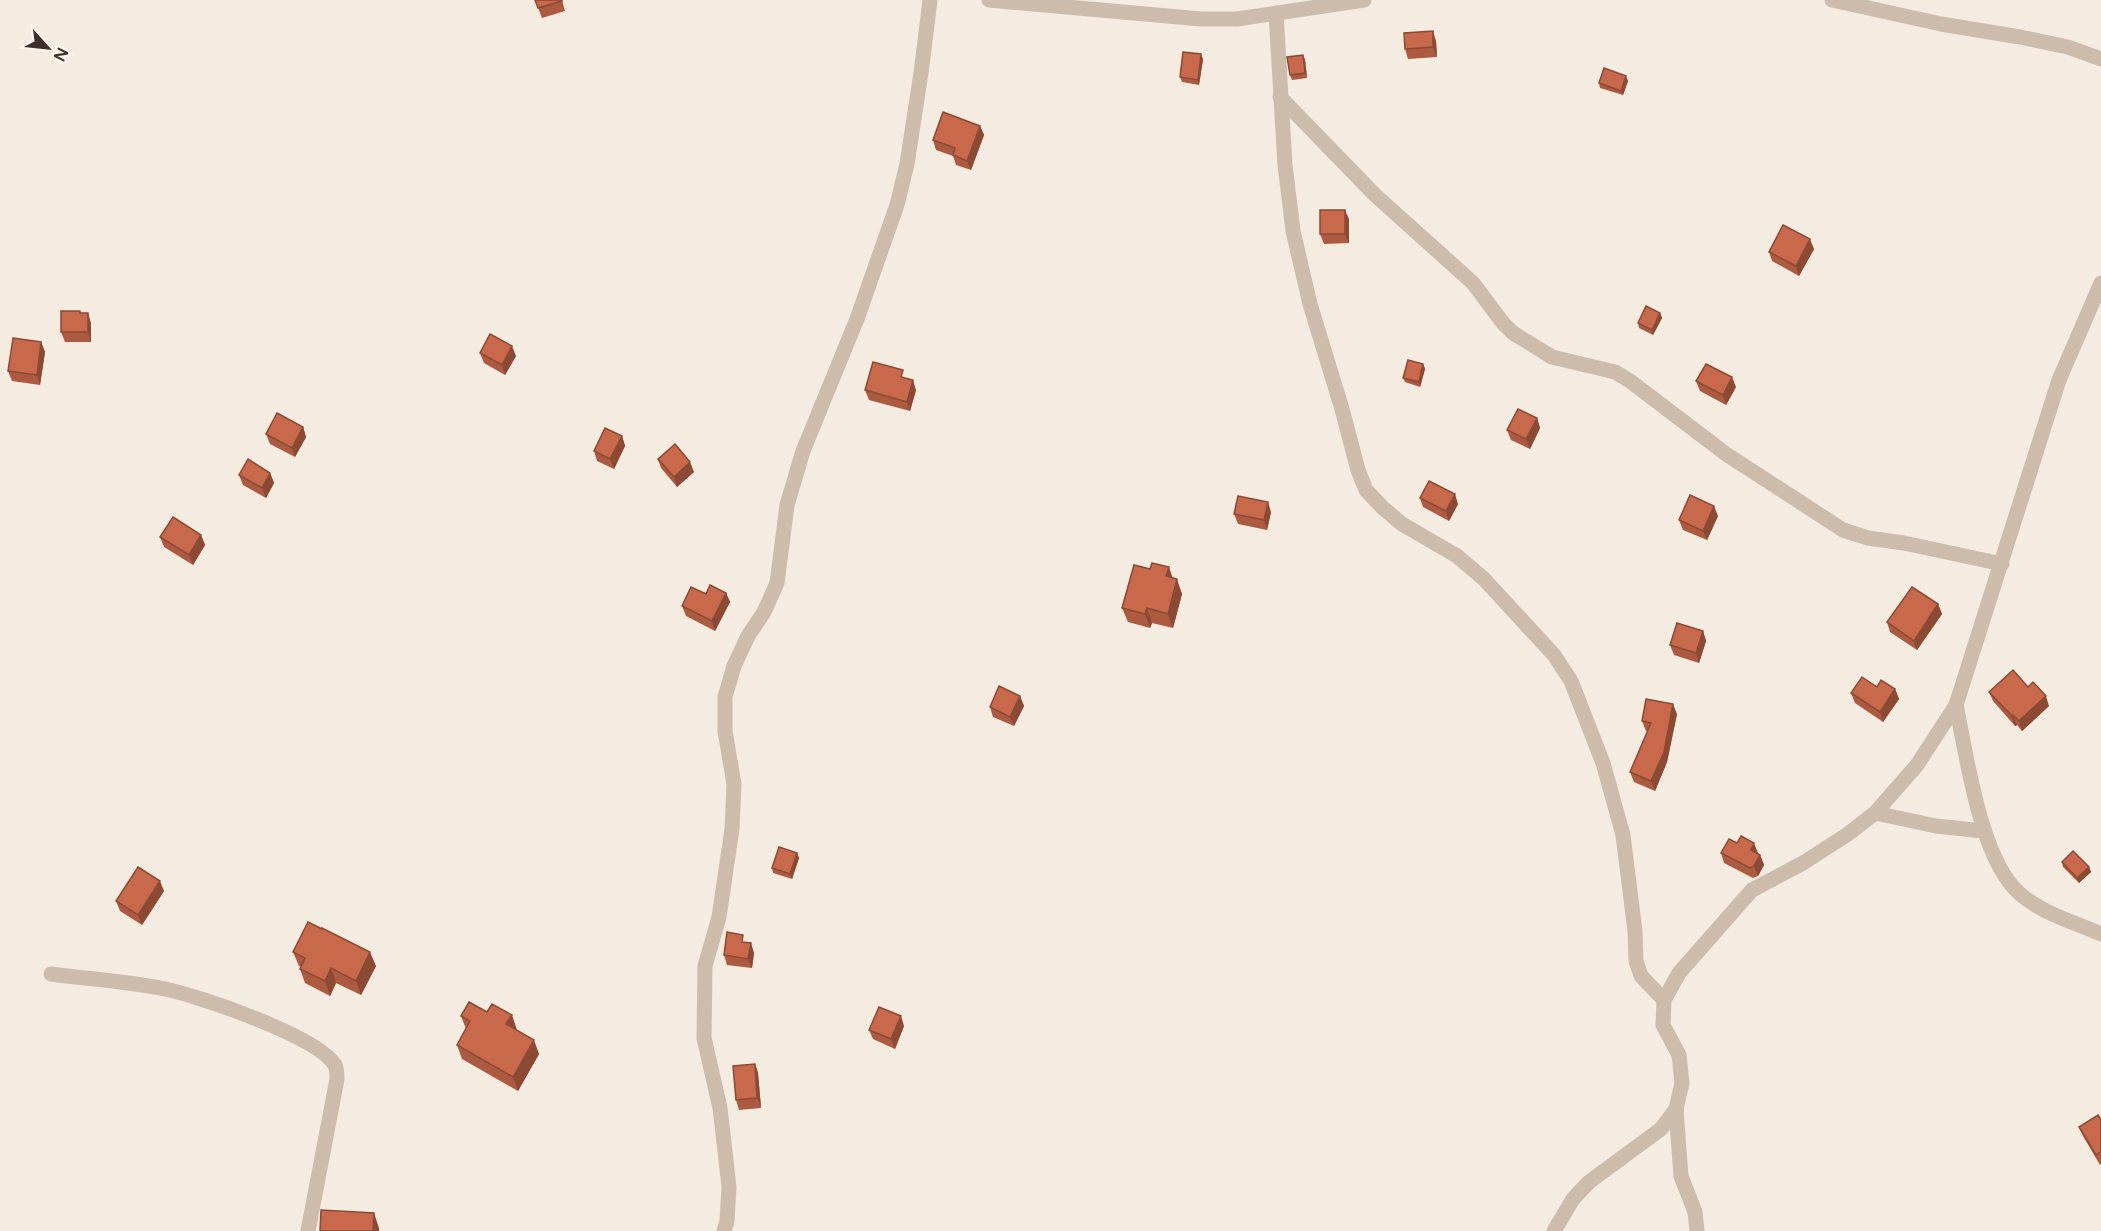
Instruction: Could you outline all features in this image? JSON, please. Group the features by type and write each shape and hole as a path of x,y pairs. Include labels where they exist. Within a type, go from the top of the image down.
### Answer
{"street":[{"path":"724,1231 727,1221 729,1187 720,1108 704,1038 705,966 719,917 732,829 734,784 725,730 725,697 734,666 777,583 786,506 803,451 858,319 897,205 907,164 930,0"},
{"path":"989,0 1201,19 1237,19 1364,0"},
{"path":"1832,0 1941,24 2068,47 2101,59"},
{"path":"1276,13 1285,165 1293,231 1310,304 1358,470 1366,490 1402,524 1457,556 1484,579 1554,655 1571,681 1603,763 1623,835 1635,931 1636,961 1641,976 1664,1000"},
{"path":"1280,97 1375,195 1473,283 1503,323 1529,345 1552,357 1615,372 1726,454 1844,530 1868,538 1904,543 2002,564"},
{"path":"1697,1231 1695,1212 1681,1176 1676,1109 1682,1083 1679,1055 1663,1024 1664,1000 1679,973 1752,890 1803,863 1848,834 1875,813 1917,765 1956,705 2059,380 2101,283"},
{"path":"1956,705 1983,831 2005,876 2032,904 2101,934"},
{"path":"1875,813 1936,826 1983,831"},
{"path":"51,974 165,989 219,1004 295,1037 323,1054 335,1066 337,1079 308,1231"},
{"path":"1554,1231 1573,1199 1589,1182 1661,1130 1676,1109"}],"building":[{"path":"535,0 562,0 562,1 538,8"},
{"path":"1433,31 1433,47 1405,49 1404,33"},
{"path":"1183,52 1201,54 1198,80 1180,77"},
{"path":"1303,55 1305,73 1290,75 1287,57"},
{"path":"1604,68 1626,76 1621,91 1599,83"},
{"path":"943,112 980,126 967,161 953,155 955,148 933,140"},
{"path":"1320,210 1345,210 1345,234 1320,234"},
{"path":"1783,225 1810,239 1796,266 1769,252"},
{"path":"1646,306 1660,313 1652,330 1638,323"},
{"path":"61,311 88,313 88,332 61,332"},
{"path":"490,334 512,346 502,365 480,353"},
{"path":"13,338 41,342 37,375 8,371"},
{"path":"1408,360 1423,364 1419,382 1403,378"},
{"path":"873,362 903,370 901,377 913,380 907,402 865,390"},
{"path":"1706,364 1732,377 1723,395 1696,381"},
{"path":"1518,409 1537,418 1526,439 1507,430"},
{"path":"277,413 303,427 292,448 266,434"},
{"path":"605,428 622,436 610,459 594,451"},
{"path":"675,444 690,462 674,477 658,459"},
{"path":"248,459 270,473 262,488 239,475"},
{"path":"1429,481 1455,494 1446,511 1420,498"},
{"path":"1690,495 1714,506 1703,531 1679,520"},
{"path":"1238,496 1268,502 1264,520 1234,514"},
{"path":"173,517 201,535 189,555 160,537"},
{"path":"1152,563 1169,567 1166,576 1177,579 1168,614 1147,608 1145,614 1122,608 1134,565 1150,569"},
{"path":"710,585 726,593 712,621 682,606 691,587 706,594"},
{"path":"1912,587 1938,604 1914,641 1887,622"},
{"path":"1677,623 1703,631 1696,653 1670,645"},
{"path":"2013,670 2028,687 2033,682 2046,696 2019,721 1989,692"},
{"path":"1862,677 1877,687 1881,680 1895,689 1880,712 1851,693"},
{"path":"999,686 1020,696 1010,717 990,707"},
{"path":"1646,699 1673,704 1664,752 1651,781 1630,772 1651,723 1642,721"},
{"path":"1741,836 1754,843 1751,850 1760,855 1754,866 1750,868 1721,853 1729,839 1737,843"},
{"path":"779,847 797,853 790,874 772,868"},
{"path":"2073,851 2089,867 2077,878 2062,862"},
{"path":"138,867 160,881 138,915 116,901"},
{"path":"308,922 370,952 356,981 331,968 325,981 300,969 305,958 293,952"},
{"path":"727,932 743,935 742,942 751,943 748,959 724,955"},
{"path":"469,1002 487,1012 492,1004 512,1015 506,1024 534,1040 513,1077 457,1045 470,1021 461,1016"},
{"path":"879,1007 901,1016 891,1039 869,1030"},
{"path":"755,1064 757,1098 736,1100 733,1066"},
{"path":"2098,1115 2101,1120 2101,1152 2096,1155 2079,1127"},
{"path":"321,1210 374,1213 373,1231 320,1231"}]}
